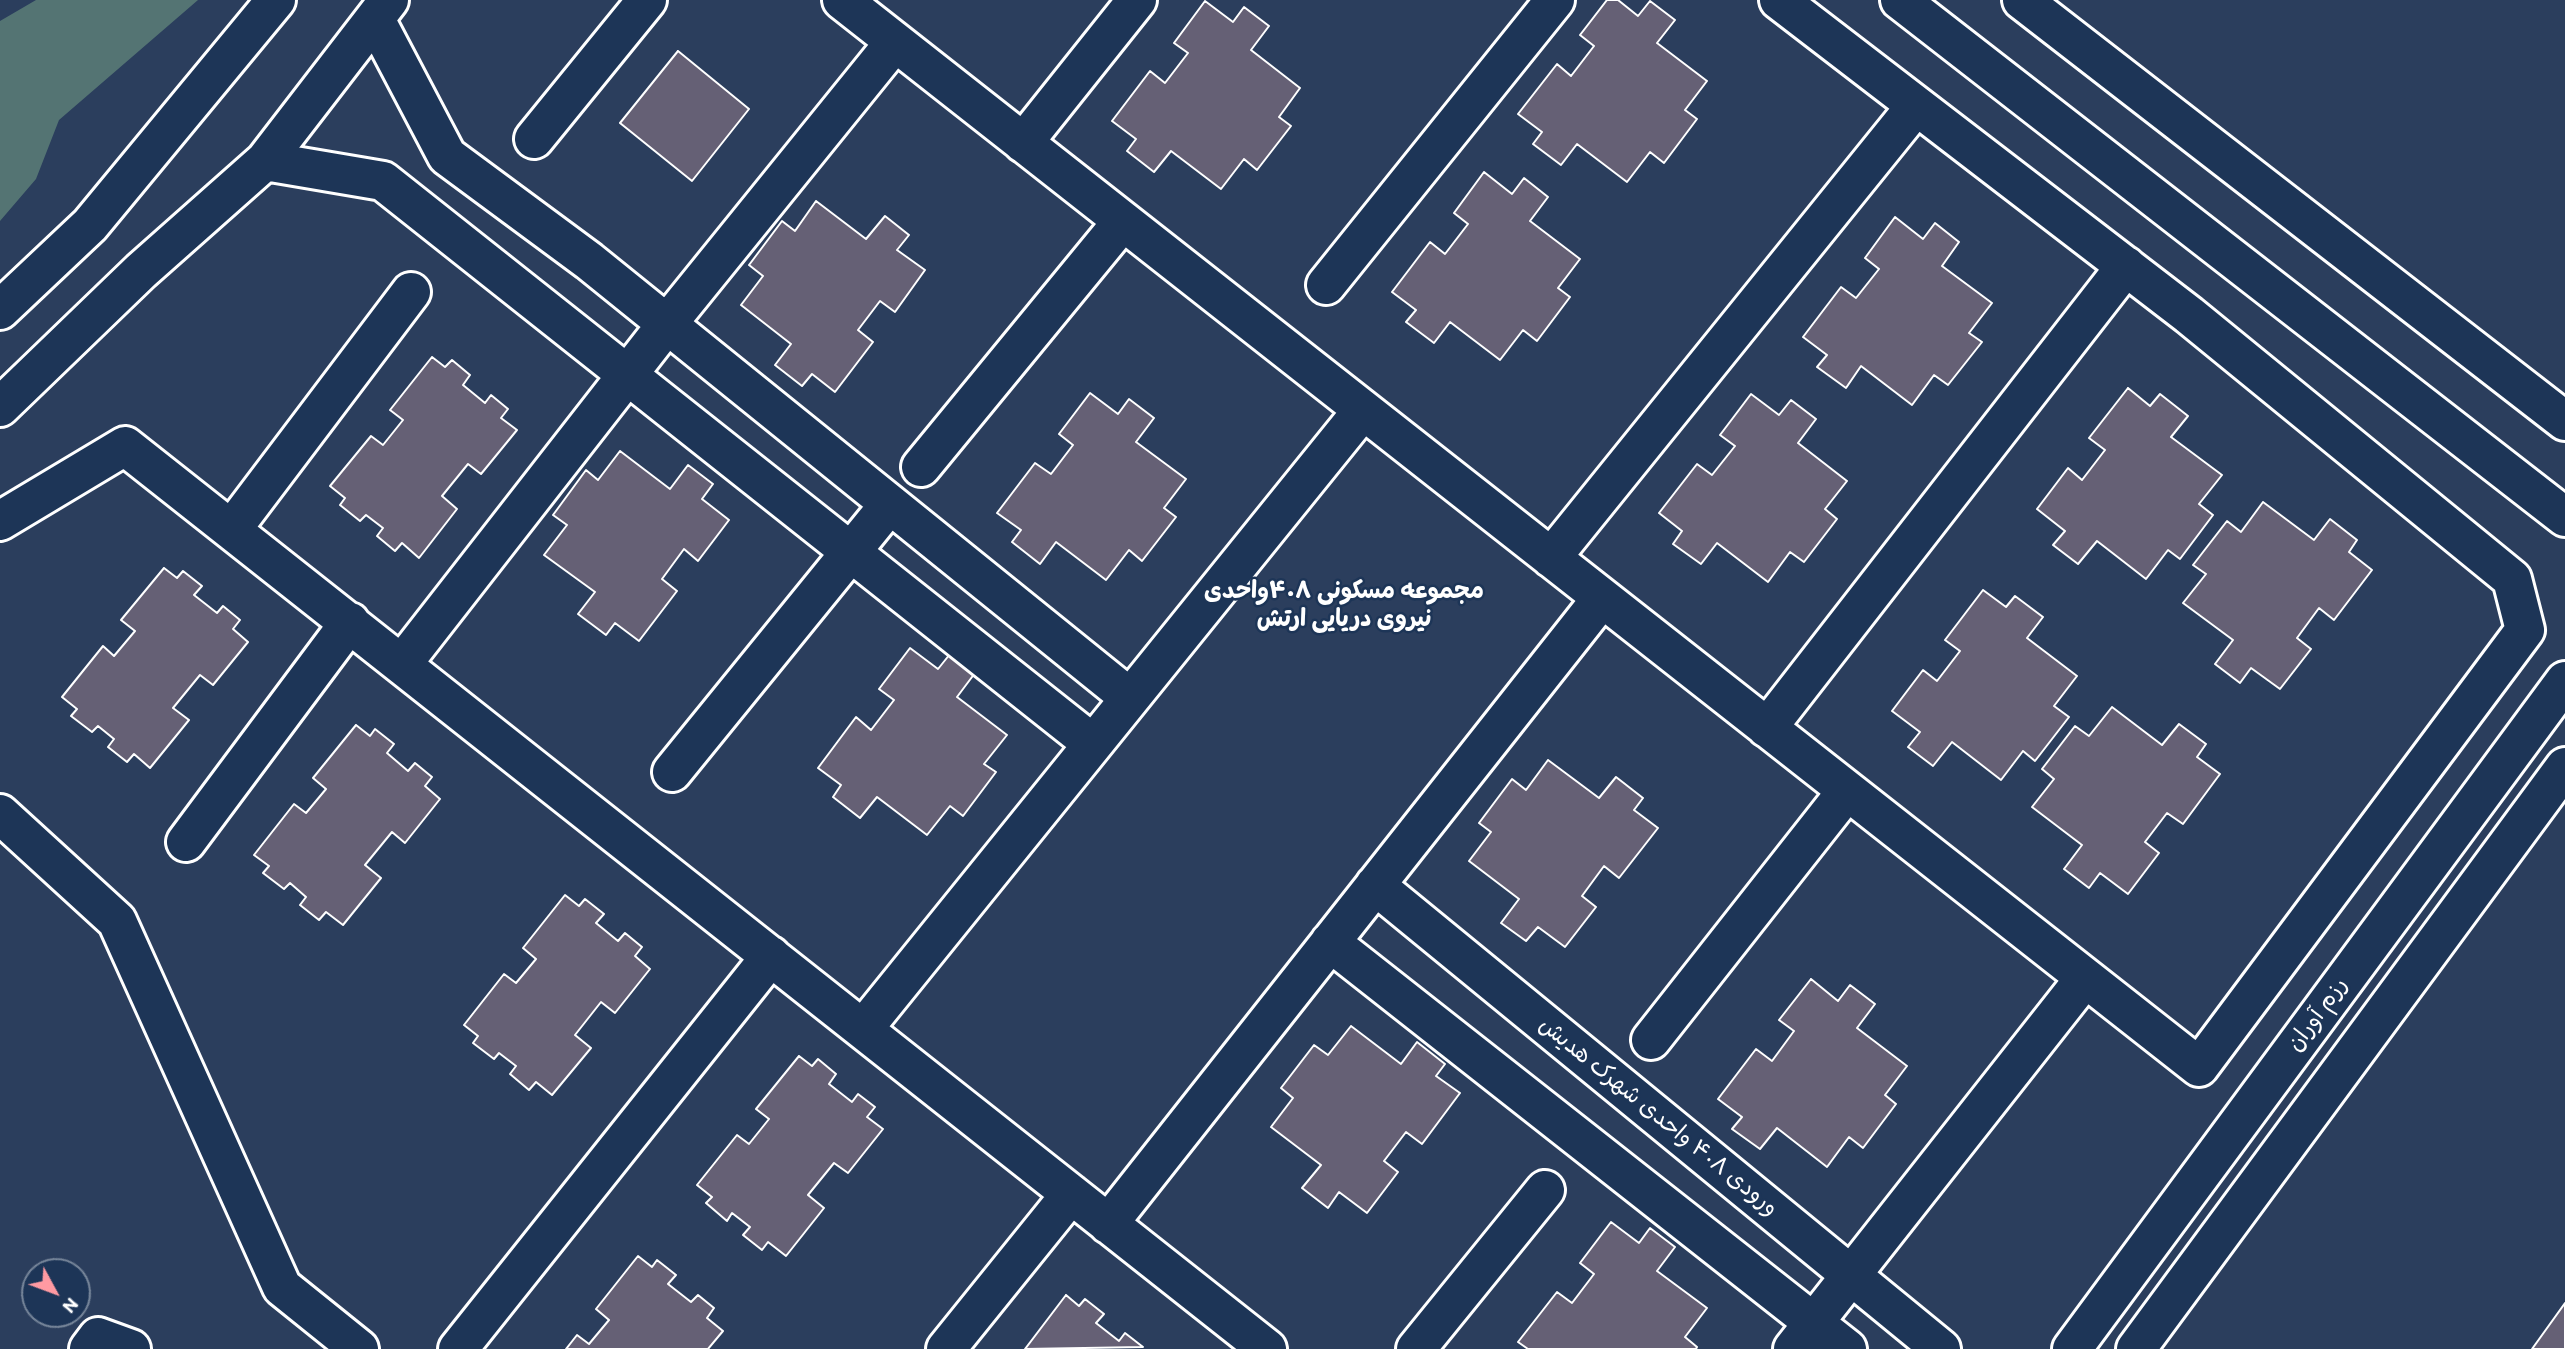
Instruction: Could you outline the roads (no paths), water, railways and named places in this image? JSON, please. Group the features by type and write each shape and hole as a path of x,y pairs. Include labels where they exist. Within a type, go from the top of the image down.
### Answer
{"street":[{"path":"0,310 90,225 276,0"},
{"path":"534,139 647,0"},
{"path":"842,0 2199,1068 2525,630 2512,579 2126,266 1779,0"},
{"path":"1023,143 1137,0"},
{"path":"1326,285 1555,0"},
{"path":"1900,0 2565,517"},
{"path":"2022,0 2565,421"},
{"path":"0,407 141,271 265,161 382,10 447,156 589,261 1130,698"},
{"path":"402,664 667,324 895,43"},
{"path":"1551,558 1916,106"},
{"path":"265,161 383,181 627,378 1093,744"},
{"path":"921,467 1123,221"},
{"path":"1767,728 2126,266"},
{"path":"232,529 411,292"},
{"path":"863,1029 1363,410"},
{"path":"0,521 125,446 1267,1349"},
{"path":"672,772 852,554 889,505"},
{"path":"1108,1224 1602,598"},
{"path":"186,842 350,622"},
{"name":"رزم آوران","path":"2071,1349 2565,681"},
{"path":"2136,1349 2565,767"},
{"path":"1651,1040 1847,790"},
{"path":"0,814 117,922 282,1287 359,1349"},
{"name":"ورودی ۴۰۸ واحدی شهرک هدیش","path":"1375,885 1941,1349"},
{"path":"1330,942 1803,1336 1847,1349"},
{"path":"458,1349 771,956"},
{"path":"1803,1336 2085,978"},
{"path":"1416,1349 1545,1190"},
{"path":"946,1349 1071,1194"},
{"path":"89,1349 99,1337 131,1349"}],"district":[{"name":"مجموعه مسکونی ۴۰۸واحدی نیروی دریایی ارتش","path":"1344,606"}]}
